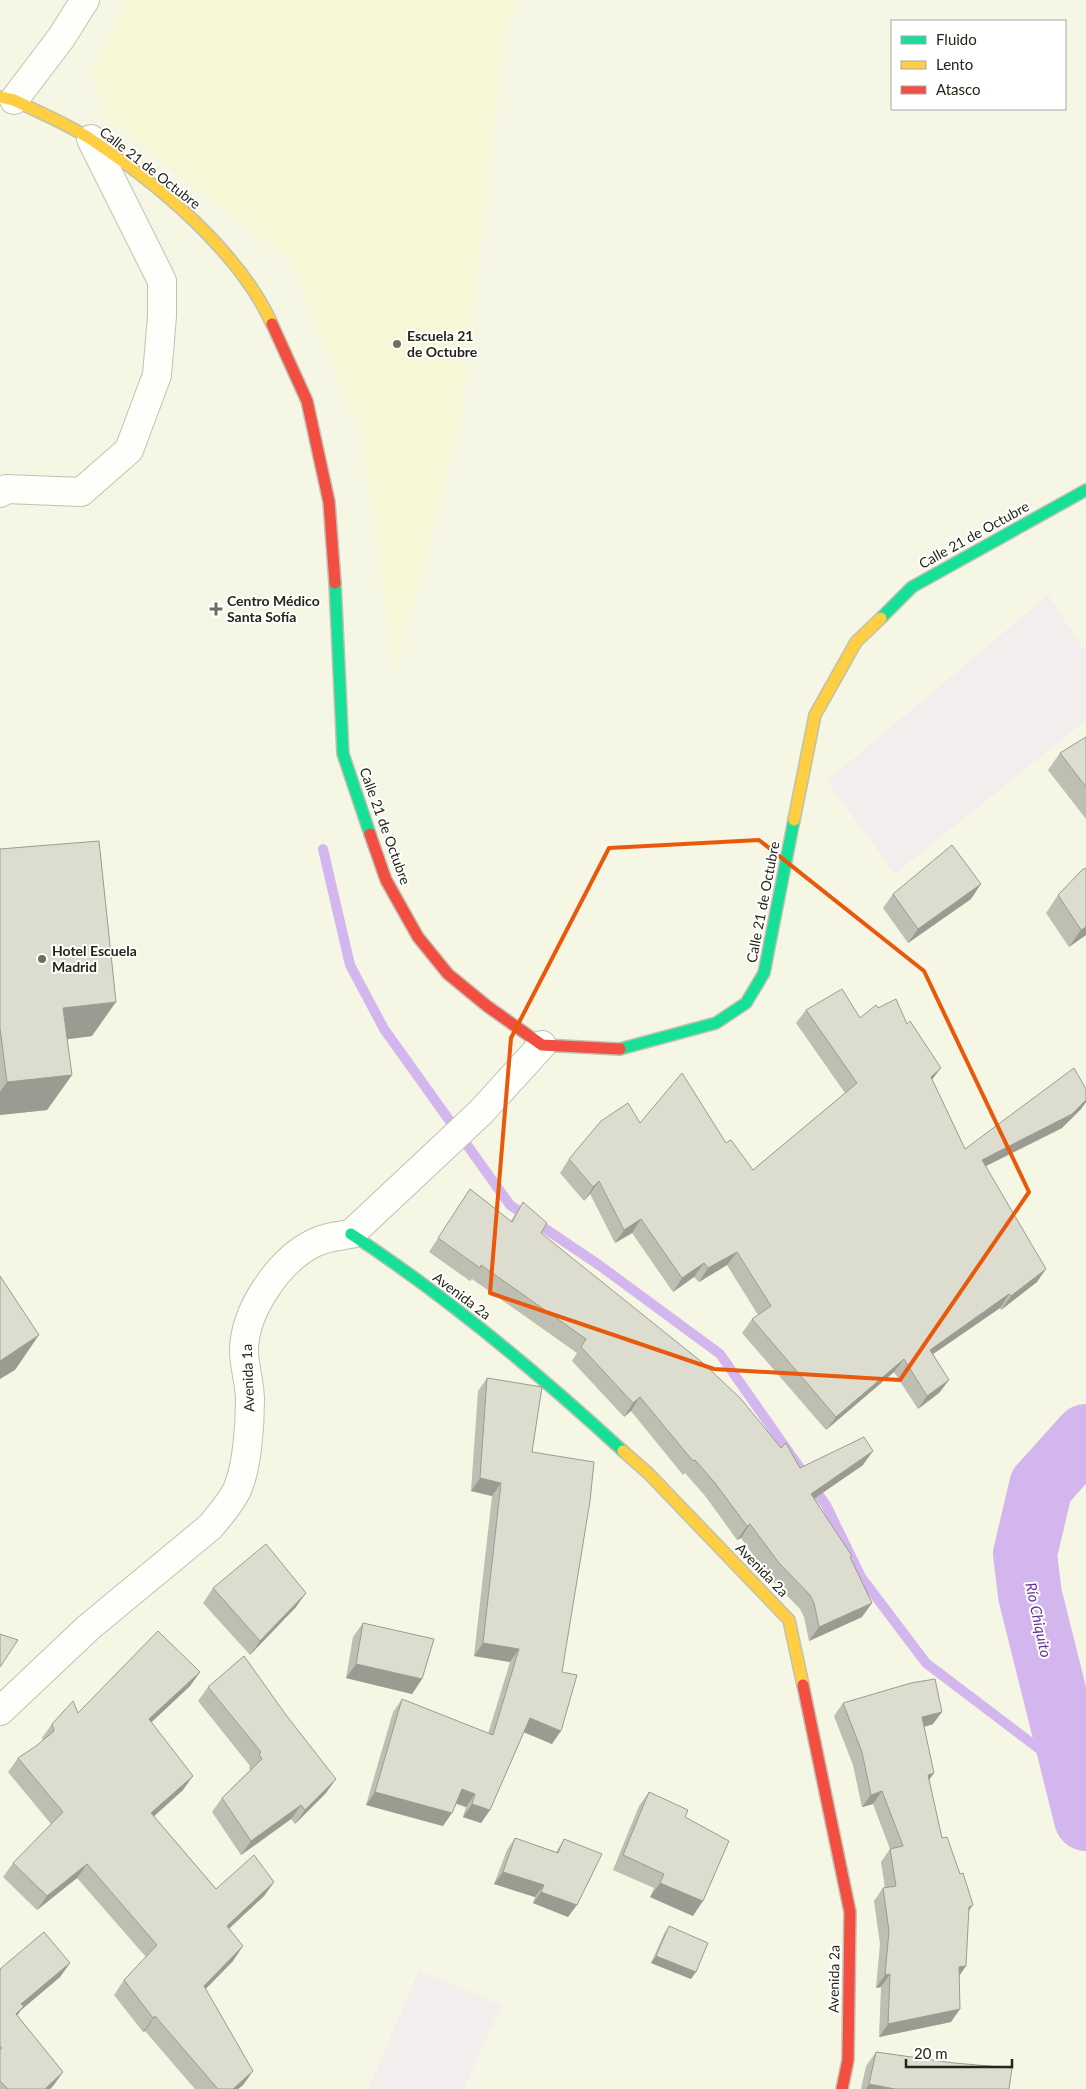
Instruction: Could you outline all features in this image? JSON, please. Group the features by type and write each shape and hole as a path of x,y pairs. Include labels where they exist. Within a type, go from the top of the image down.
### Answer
{"street":[{"path":"7,98 62,38 85,0"},
{"name":"Calle 21 de Octubre","path":"7,98 91,139 144,178 191,218 230,260 263,304 307,401 329,502 337,606 343,754 386,880 418,937 448,974 487,1006 542,1045 617,1050 716,1023 746,1004 764,973 815,715 856,642 912,588 1086,490"},
{"path":"0,493 6,489 80,492 128,450 157,375 162,316 162,281 91,139"},
{"path":"351,1234 477,1116 542,1045"},
{"name":"Avenida 1a","path":"0,1711 89,1627 210,1527 226,1509 237,1489 247,1447 250,1399 244,1350 250,1315 276,1274 301,1250 328,1237 351,1234"},
{"name":"Avenida 2a","path":"351,1234 383,1255 472,1322 584,1414 649,1474 789,1620 850,1912 848,2060 842,2089"}],"highlighted area":[{"path":"759,840 924,971 1029,1192 900,1380 714,1369 490,1293 511,1038 609,848"}],"shaded area":[{"name":"Escuela 21 de Octubre","path":"125,0 517,0 504,40 460,428 395,671 361,435 290,261 106,118 90,74"},
{"path":"1048,595 1086,653 1086,720 895,874 827,781"},
{"path":"419,1971 502,2005 463,2089 368,2089"}],"building":[{"path":"1086,737 1086,787 1060,753"},
{"name":"Hotel Escuela Madrid","path":"99,841 116,1002 63,1008 72,1075 7,1082 0,1028 0,849"},
{"path":"952,845 981,884 918,929 893,894"},
{"path":"1086,868 1086,927 1081,930 1058,895"},
{"path":"842,989 860,1018 876,1005 878,1008 896,999 907,1024 910,1021 941,1068 931,1077 965,1149 1074,1068 1086,1089 1086,1100 1072,1114 982,1160 1046,1269 1011,1296 1009,1294 930,1350 949,1380 927,1396 904,1359 836,1417 752,1319 771,1306 737,1252 708,1268 704,1263 682,1278 641,1219 624,1230 599,1181 593,1187 569,1159 601,1121 628,1103 640,1123 682,1073 726,1143 731,1140 753,1170 857,1083 806,1010"},
{"path":"470,1189 512,1222 523,1202 547,1223 541,1233 703,1363 741,1399 781,1448 786,1443 800,1468 864,1437 873,1451 811,1494 852,1556 850,1557 872,1603 819,1627 814,1603 810,1595 779,1563 750,1524 747,1526 715,1483 695,1460 693,1461 640,1397 633,1403 581,1347 586,1339 481,1265 480,1268 438,1238"},
{"path":"0,1276 39,1335 0,1361"},
{"path":"487,1378 542,1387 532,1452 594,1462 590,1501 562,1672 577,1675 561,1731 530,1718 490,1810 472,1804 475,1794 462,1789 452,1813 375,1792 402,1699 493,1735 519,1649 483,1643 501,1483 480,1478"},
{"path":"266,1544 306,1593 260,1641 213,1588"},
{"path":"363,1623 434,1639 422,1679 356,1664"},
{"path":"158,1631 200,1672 149,1719 193,1776 151,1813 216,1889 254,1855 274,1882 227,1926 243,1946 204,1986 253,2071 233,2089 218,2089 155,2016 153,2018 124,1980 157,1945 87,1864 47,1896 13,1863 63,1812 18,1758 54,1731 52,1724 73,1701 78,1713"},
{"path":"0,1634 18,1640 0,1667"},
{"path":"244,1656 286,1715 336,1779 305,1810 301,1805 251,1841 222,1798 262,1759 259,1754 261,1752 208,1687"},
{"path":"935,1679 942,1712 922,1717 934,1773 928,1775 942,1838 947,1837 960,1874 963,1873 973,1905 969,1907 966,1966 959,1967 960,2009 888,2024 890,1974 885,1975 889,1931 883,1888 896,1886 890,1849 903,1846 882,1791 871,1795 862,1752 843,1703 911,1683"},
{"path":"649,1792 688,1810 685,1817 729,1841 703,1901 660,1883 664,1874 623,1855"},
{"path":"515,1838 558,1853 564,1839 602,1854 577,1905 541,1892 544,1885 503,1872"},
{"path":"669,1926 708,1943 696,1972 656,1956"},
{"path":"44,1932 70,1963 21,2004 24,2006 16,2014 63,2072 45,2089 8,2089 0,2081 0,2050 2,2048 0,2046 0,1969"},
{"path":"876,2052 954,2063 1012,2068 1009,2089 895,2089 869,2084"}],"waterway":[{"path":"323,849 350,965 384,1029 510,1205 599,1265 720,1354 826,1505 861,1577 926,1663 1075,1776"},
{"name":"Río Chiquito","path":"1086,1436 1041,1486 1025,1554 1030,1595 1086,1819"}],"traffic: fast":[{"path":"881,618 912,587 1086,490"},
{"path":"335,583 343,754 370,834"},
{"path":"620,1049 716,1023 746,1003 764,973 794,820"},
{"path":"351,1234 387,1258 492,1337 623,1451"}],"traffic: slow":[{"path":"0,97 14,100 83,134 169,198 218,245 257,297 272,324"},
{"path":"794,820 815,715 856,642 881,618"},
{"path":"623,1451 649,1474 789,1620 803,1685"}],"traffic: jam":[{"path":"272,324 307,401 329,502 335,583"},
{"path":"370,834 386,880 418,937 448,974 487,1006 542,1045 620,1049"},
{"path":"803,1685 850,1912 848,2060 842,2089"}],"place":[{"name":"Escuela 21 de Octubre","path":"397,344"},
{"name":"Centro Médico Santa Sofía","path":"216,609"},
{"name":"Hotel Escuela Madrid","path":"42,959"}]}
